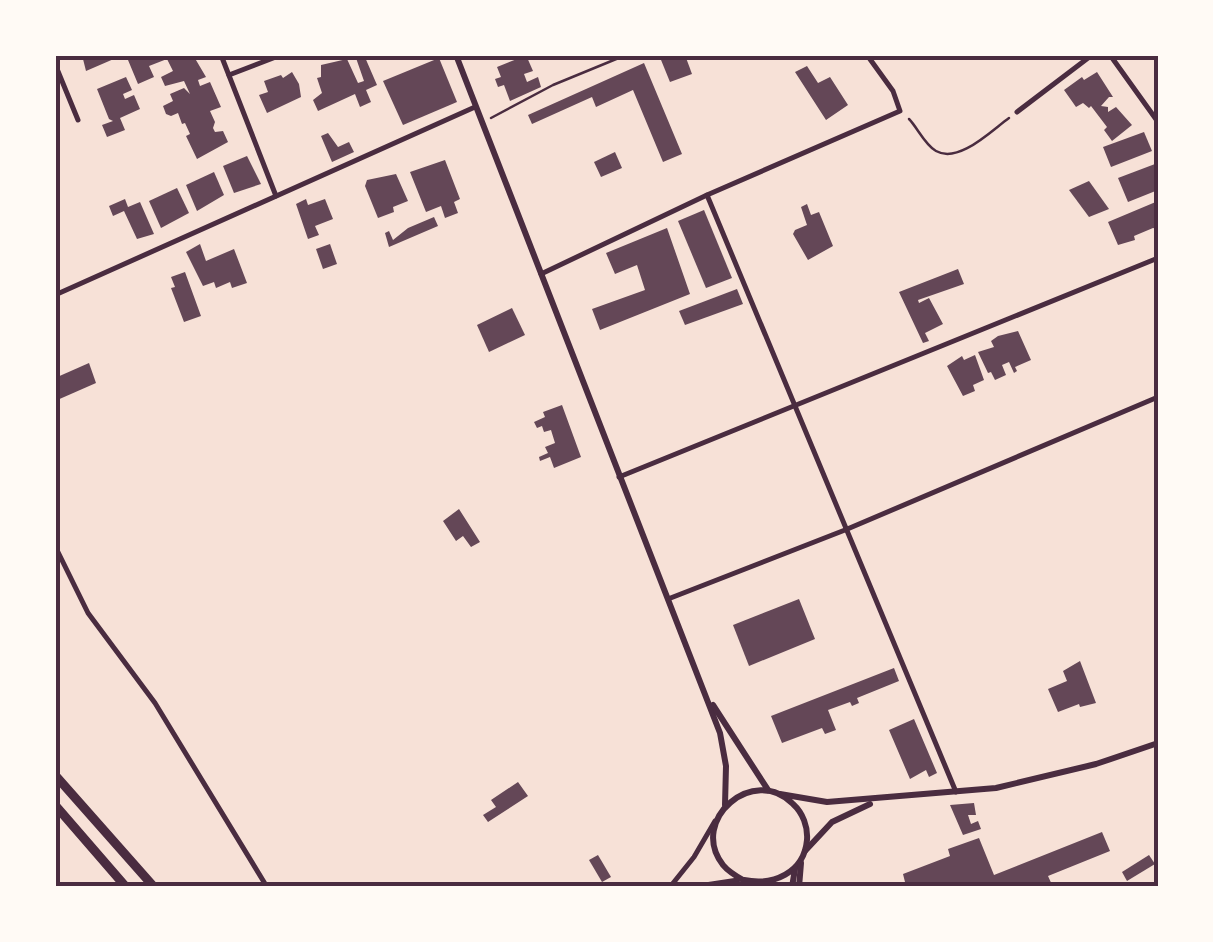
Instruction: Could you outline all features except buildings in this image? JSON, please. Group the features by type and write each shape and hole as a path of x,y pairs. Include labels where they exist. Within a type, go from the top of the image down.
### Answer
{"highway":[{"path":"55,775 154,887"},
{"path":"55,806 126,887"}],"street":[{"path":"221,55 276,196"},
{"path":"229,75 281,55"},
{"path":"456,55 695,668 724,750 725,804"},
{"path":"539,275 707,195 900,111 893,91 867,55"},
{"path":"1017,112 1092,55"},
{"path":"1110,55 1158,122"},
{"path":"55,64 78,120"},
{"path":"55,295 475,107"},
{"path":"707,195 956,792"},
{"path":"619,477 1158,258"},
{"path":"668,599 845,530 1158,397"},
{"path":"55,546 88,612 155,703 267,887"},
{"path":"695,668 729,734 768,790"},
{"path":"670,887 694,857 725,804 752,790 827,802 956,792 1042,779 1158,743"},
{"path":"780,794 792,802 806,825 792,887"},
{"path":"692,887 729,879 772,882 845,813 897,798"},
{"path":"717,818 714,848 720,862 755,887"},
{"path":"800,859 800,887"}],"path":[{"path":"481,124 553,85 626,55"},
{"path":"900,111 934,150 949,154 966,148 1017,112"}]}
